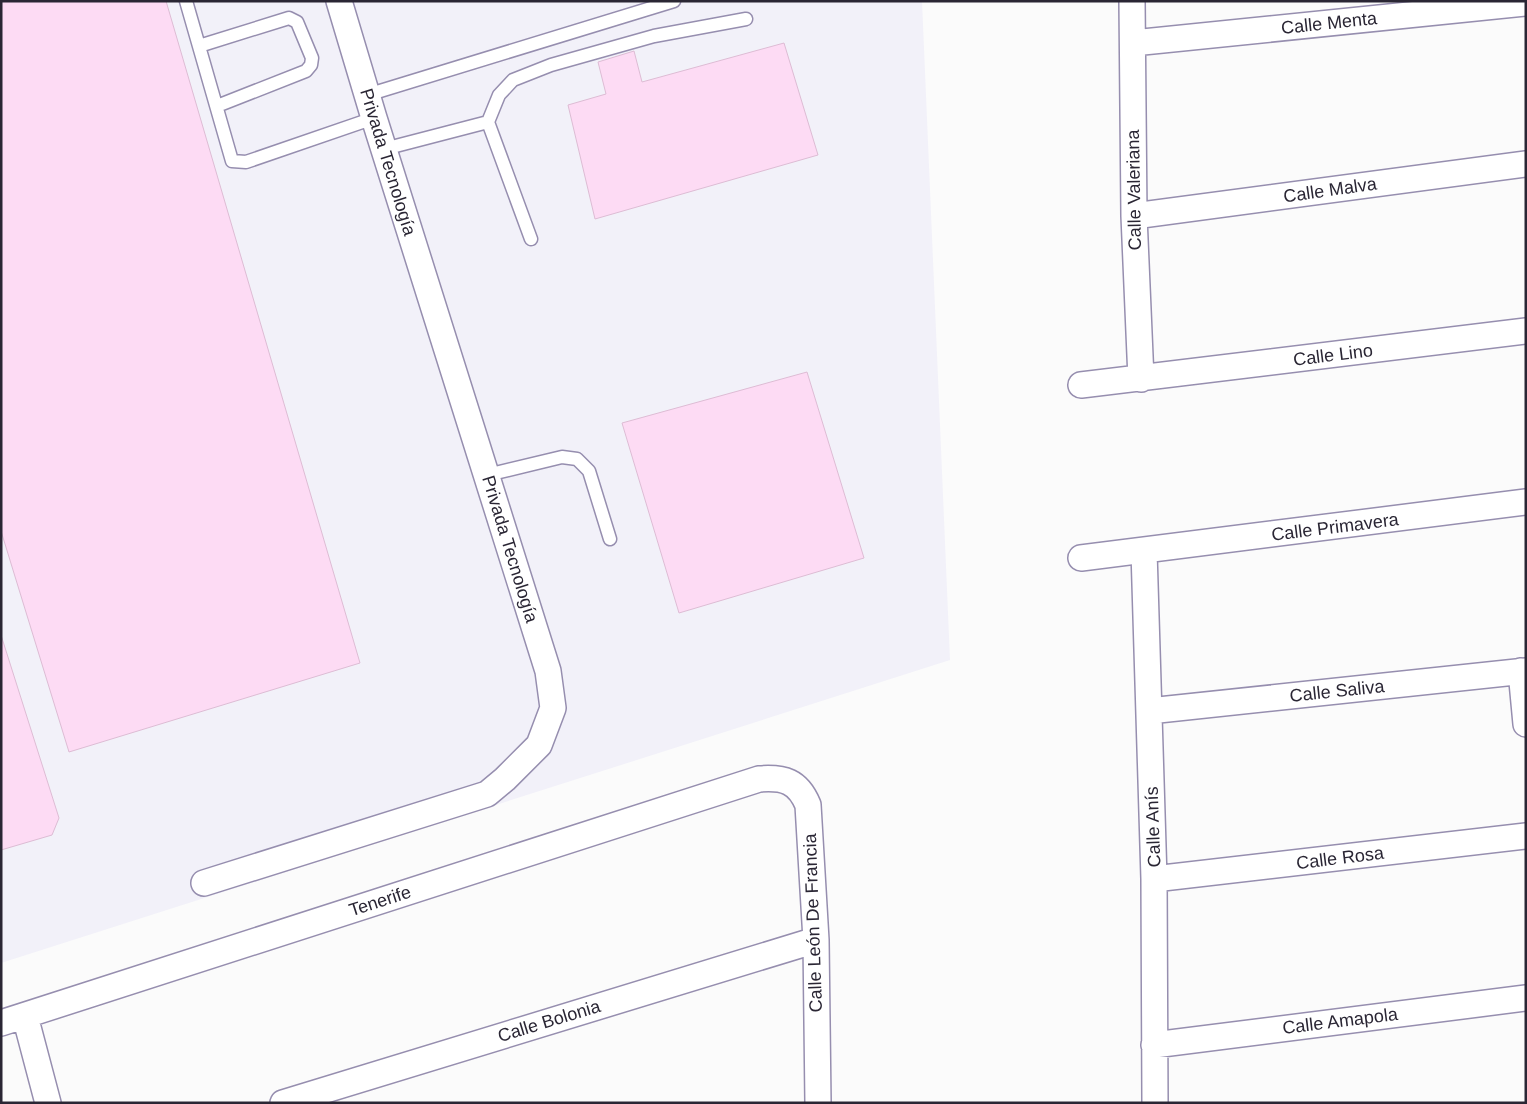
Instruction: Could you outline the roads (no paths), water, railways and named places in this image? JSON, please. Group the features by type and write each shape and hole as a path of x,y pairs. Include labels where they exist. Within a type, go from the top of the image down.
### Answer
{"street":[{"name":"Privada Tecnología","path":"204,883 487,794 539,745 553,708 548,672 370,107 339,1"},
{"name":"Calle Valeriana","path":"1132,1 1134,216 1141,379"},
{"name":"Calle Menta","path":"1133,43 1526,3"},
{"name":"Calle Malva","path":"1134,216 1526,164"},
{"name":"Calle Lino","path":"1081,385 1526,331"},
{"name":"Calle Primavera","path":"1081,558 1526,502"},
{"name":"Calle Anís","path":"1144,551 1154,879 1155,1103"},
{"name":"Calle Saliva","path":"1149,711 1523,671"},
{"path":"1523,671 1526,724"},
{"name":"Calle León De Francia","path":"759,779 772,778 784,780 795,786 803,794 808,805 816,940 818,1103"},
{"name":"Tenerife","path":"1,1023 759,779"},
{"name":"Calle Rosa","path":"1154,879 1526,836"},
{"name":"Calle Bolonia","path":"282,1103 816,940"},
{"name":"Calle Amapola","path":"1154,1045 1526,998"},
{"path":"25,1016 48,1103"}],"lane":[{"path":"186,1 232,161 246,162 370,107 674,1"},
{"path":"199,46 289,18 297,22 312,58 311,65 306,71 217,106"},
{"path":"531,239 488,122 499,95 513,80 550,65 654,36 746,19"},
{"path":"384,149 488,122"},
{"path":"487,476 562,457 577,459 589,471 610,539"}]}
